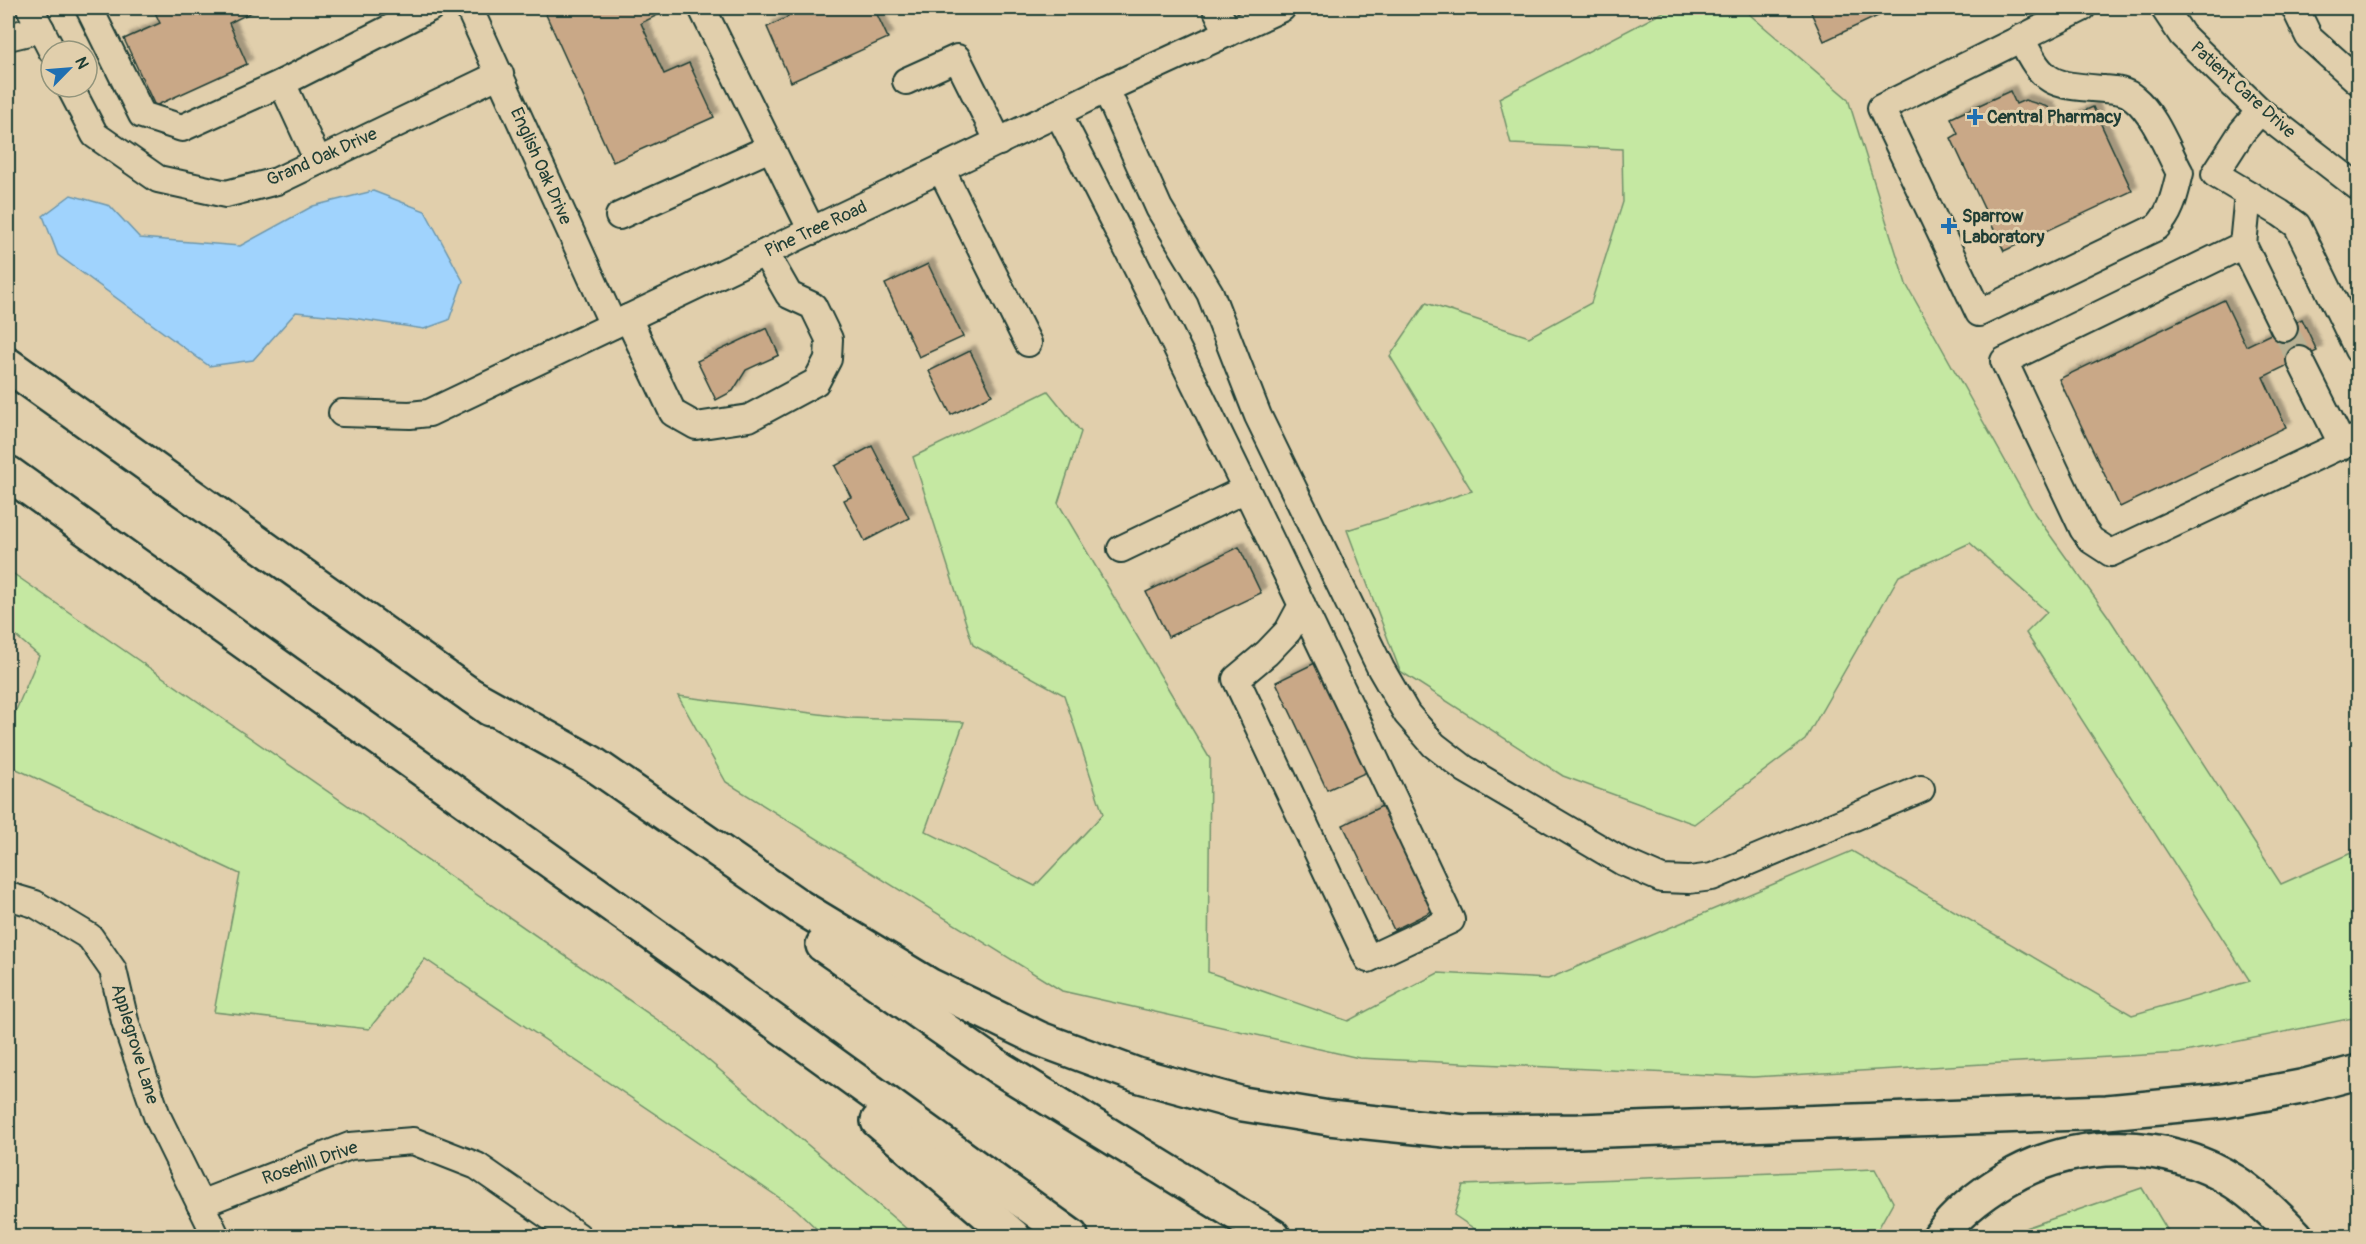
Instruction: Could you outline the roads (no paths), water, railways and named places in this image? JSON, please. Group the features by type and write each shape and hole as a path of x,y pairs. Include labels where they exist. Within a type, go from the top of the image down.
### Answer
{"highway":[{"path":"8,365 1001,1069 1273,1236"},
{"path":"8,473 1071,1236"},
{"path":"472,696 592,764 800,907 929,985 1040,1039 1137,1075 1243,1104 1329,1118 1464,1132 1579,1131 2107,1112 2223,1101 2301,1088 2358,1072"},
{"path":"714,978 1013,1236"},
{"path":"1940,1236 1958,1215 1977,1199 2019,1172 2068,1154 2111,1148 2134,1149 2174,1156 2217,1172 2234,1181 2268,1207 2296,1236"}],"street":[{"path":"89,8 142,115 182,128 282,82 430,8"},
{"name":"English Oak Drive","path":"469,8 621,321 674,413 696,426 749,418 816,382 828,359 829,339 813,306 789,295 765,253"},
{"path":"702,8 812,231"},
{"path":"1216,8 1228,33"},
{"name":"Pine Tree Road","path":"342,413 410,415 429,413 1106,88 1282,8"},
{"path":"2021,38 2038,70 2048,79 2059,84 2120,90 2134,98 2150,117 2180,173 2174,198 2165,219 2157,227 1979,313 1881,108 2021,38 2082,8"},
{"name":"Patient Care Drive","path":"2164,8 2182,35 2260,111 2358,187"},
{"path":"2295,8 2309,37 2358,81"},
{"path":"8,37 41,29"},
{"path":"906,81 957,58 999,141"},
{"name":"Grand Oak Drive","path":"76,99 95,135 158,179 226,194 277,181 500,74"},
{"path":"282,82 318,161"},
{"path":"1106,88 1160,208 1210,293 1258,416 1382,669 1407,714 1434,745 1485,781 1623,862 1662,879 1689,880 1712,877 1921,789"},
{"path":"2215,174 2242,132 2260,111"},
{"path":"1058,113 1246,489 1302,605 1451,920 1368,959 1236,680 1288,632 1302,605"},
{"path":"620,216 770,148"},
{"path":"941,169 1028,344"},
{"path":"2180,173 2215,174 2296,225 2358,350"},
{"path":"2248,194 2243,244 2284,328"},
{"path":"2243,244 2004,361 2083,529 2091,540 2111,553 2118,551 2350,442 2300,360"},
{"path":"1120,549 1246,489"},
{"name":"Applegrove Lane","path":"8,896 35,904 90,937 113,970 125,1021 157,1116 216,1236"},
{"name":"Rosehill Drive","path":"200,1204 350,1146 413,1141 477,1166 578,1236"}],"water":[{"path":"373,191 425,211 463,281 449,320 424,329 296,312 253,360 209,366 58,255 43,216 71,195 110,206 140,238 240,246 313,206"}],"tunnel":[{"path":"2284,328 2300,360"}],"place":[{"name":"Central Pharmacy","path":"1975,117"},
{"name":"Sparrow Laboratory","path":"1949,226"}]}
